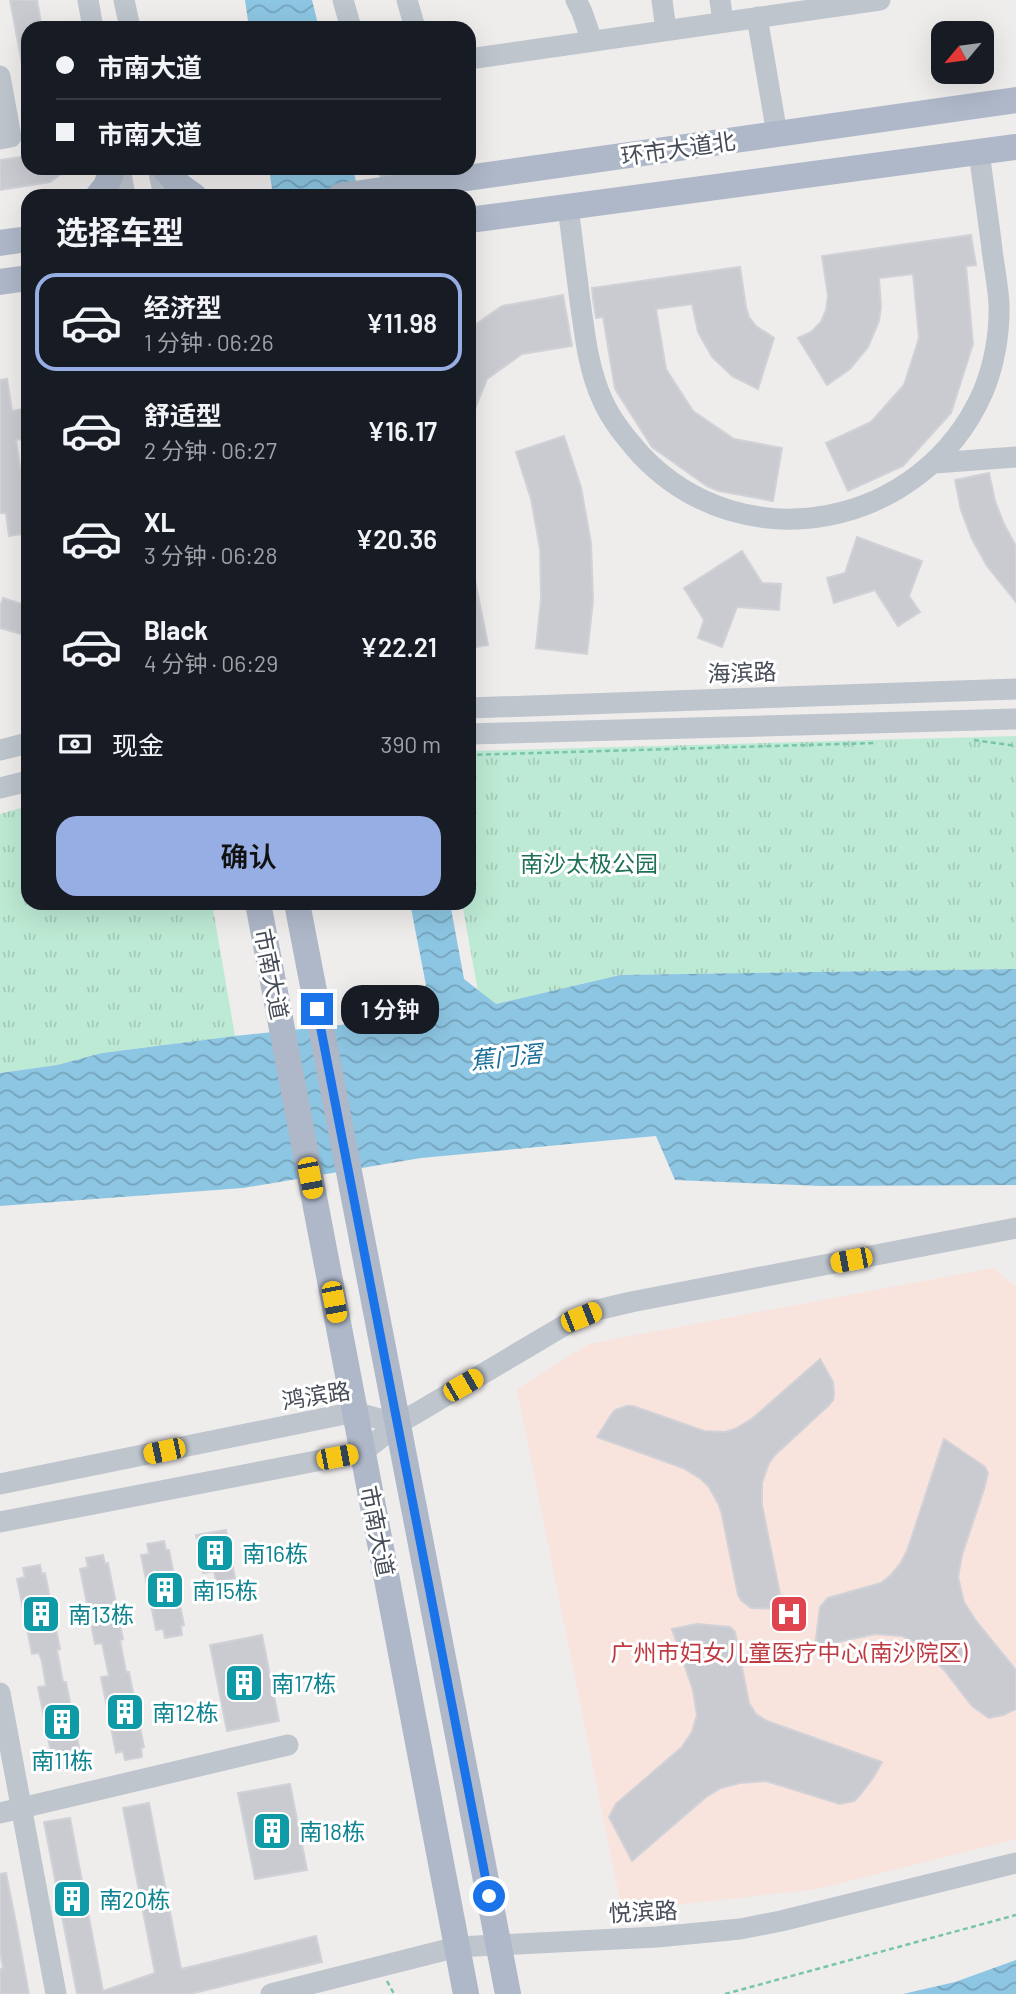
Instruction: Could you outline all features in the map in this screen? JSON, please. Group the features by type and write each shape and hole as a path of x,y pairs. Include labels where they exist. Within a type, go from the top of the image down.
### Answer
{"main road":[{"name":"环市大道北","path":"476,168 777,134 1016,100"},
{"name":"环市大道北","path":"476,219 1016,147"},
{"path":"170,175 184,189"},
{"name":"环市大道北","path":"360,189 391,178 417,175"},
{"path":"0,243 21,240"},
{"path":"0,282 21,279"},
{"name":"市南大道","path":"259,910 466,1994"},
{"name":"市南大道","path":"298,910 508,1994"}],"street":[{"path":"88,0 92,21"},
{"path":"124,0 128,21"},
{"path":"343,0 349,21"},
{"path":"407,0 413,21"},
{"path":"576,0 592,41"},
{"path":"662,0 666,30"},
{"path":"720,0 723,22"},
{"path":"476,58 757,18 800,6 866,1"},
{"path":"757,18 777,134"},
{"path":"0,76 11,137 0,139"},
{"path":"568,207 587,358 602,400 625,437 655,469 673,482 691,494 731,511 774,519 818,518 860,508 900,490 935,463 963,430 984,391 996,349 999,305 979,152"},
{"path":"935,463 1016,457"},
{"name":"海滨路","path":"476,708 1016,689"},
{"path":"476,734 1016,719"},
{"path":"0,750 21,745"},
{"path":"0,788 21,783"},
{"path":"0,1522 363,1452 398,1424 565,1325 597,1310 1016,1228"},
{"name":"鸿滨路","path":"0,1484 355,1412 398,1424"},
{"path":"0,1693 56,1994"},
{"path":"0,1812 288,1745"},
{"name":"悦滨路","path":"271,1994 457,1947 699,1934 782,1921 1016,1863"}],"path":[{"path":"973,740 1016,746"},
{"path":"476,755 878,743"},
{"path":"725,1994 1016,1915"}],"shaded area":[{"name":"广州市妇女儿童医疗中心(南沙院区)","path":"993,1268 1016,1287 1016,1839 817,1889 622,1911 517,1389 589,1344"}],"green space":[{"name":"南沙太极公园","path":"1016,736 1016,969 620,975 496,1004 479,997 463,910 476,910 476,751"},
{"path":"21,808 21,910 213,910 235,1036 102,1053 57,1065 0,1073 0,814"}],"water":[{"path":"245,0 312,0 317,21 248,21"},
{"path":"270,175 354,175 358,189 272,189"},
{"name":"蕉门滘","path":"411,910 451,910 464,979 496,1004 620,975 1016,969 1016,1185 821,1186 675,1180 656,1136 421,1158 243,1188 0,1206 0,1073 57,1065 102,1053 397,1019 426,985"},
{"path":"1016,1960 1016,1994 903,1994 955,1982"}],"building":[{"path":"10,0 37,0 41,21 21,21 21,59"},
{"path":"21,157 21,175 60,175 50,182 0,190 0,160"},
{"path":"971,235 976,265 966,266 973,344 951,413 903,466 848,491 826,443 871,422 904,385 919,338 913,274 879,278 879,321 868,347 850,369 827,385 798,338 811,332 821,322 826,310 828,296 822,256"},
{"path":"740,267 749,317 756,326 774,338 758,389 732,376 712,357 698,332 692,304 656,309 666,369 693,411 734,439 782,448 773,501 719,491 707,486 652,447 615,389 603,317 596,318 593,299 592,288"},
{"path":"563,295 572,346 522,354 487,379 476,406 476,324 502,306"},
{"path":"7,379 12,411 21,409 21,439 16,440 21,473 21,534 9,536 6,513 0,513 0,380"},
{"path":"564,436 581,487 591,543 593,601 587,654 536,648 541,599 540,549 531,499 516,452"},
{"path":"989,473 995,501 1016,546 1016,602 987,566 972,539 961,510 955,480"},
{"path":"857,537 922,561 909,596 920,612 898,626 875,590 834,603 827,578 845,573"},
{"path":"742,551 762,583 781,584 779,610 737,607 722,647 698,638 704,620 684,588"},
{"path":"476,585 488,645 476,647"},
{"path":"3,598 21,604 21,634 0,628"},
{"path":"820,1359 833,1382 833,1400 775,1455 762,1483 762,1505 783,1609 751,1608 738,1595 722,1515 709,1487 683,1468 597,1437 615,1410 627,1406 704,1431 725,1432 735,1429 753,1418"},
{"path":"944,1439 985,1467 988,1473 962,1555 958,1577 964,1602 1016,1670 1016,1709 989,1718 972,1706 921,1646 902,1636 875,1634 815,1647 820,1607 828,1598 881,1583 900,1564 907,1551"},
{"name":"南16栋","path":"226,1530 235,1578 216,1582 214,1571 203,1573 196,1535"},
{"name":"南15栋","path":"164,1541 166,1550 169,1550 184,1625 181,1626 182,1635 165,1638 163,1629 156,1630 141,1555 149,1554 147,1544"},
{"path":"103,1555 105,1564 108,1563 123,1639 120,1640 126,1672 129,1672 144,1747 141,1748 142,1757 125,1760 123,1751 116,1753 101,1677 109,1676 102,1643 95,1644 80,1569 88,1567 86,1558"},
{"path":"40,1565 42,1574 45,1573 60,1649 57,1650 63,1682 66,1682 81,1757 78,1758 80,1767 62,1770 60,1761 53,1763 38,1687 46,1686 42,1662 39,1653 32,1654 17,1579 25,1577 23,1568"},
{"path":"697,1624 730,1627 735,1632 749,1703 756,1714 767,1721 882,1762 854,1801 840,1804 766,1781 721,1788 706,1797 632,1861 609,1817 616,1804 682,1747 692,1732 697,1715 693,1690 672,1629"},
{"name":"南17栋","path":"262,1635 279,1721 227,1731 210,1645"},
{"name":"南18栋","path":"290,1784 307,1870 255,1879 238,1793"},
{"path":"149,1803 181,1969 316,1936 322,1962 190,1994 77,1994 44,1822 70,1818 103,1991 155,1973 123,1808"},
{"path":"6,1873 29,1994 0,1994 0,1969 3,1968 0,1951 0,1874"}],"place":[{"name":"南16栋","path":"215,1553"},
{"name":"南15栋","path":"165,1590"},
{"name":"南13栋","path":"41,1614"},
{"name":"广州市妇女儿童医疗中心(南沙院区)","path":"789,1614"},
{"name":"南17栋","path":"244,1683"},
{"name":"南12栋","path":"125,1712"},
{"name":"南11栋","path":"62,1722"},
{"name":"南18栋","path":"272,1831"},
{"name":"南20栋","path":"72,1899"}],"route":[{"path":"317,1009 489,1896"}]}
